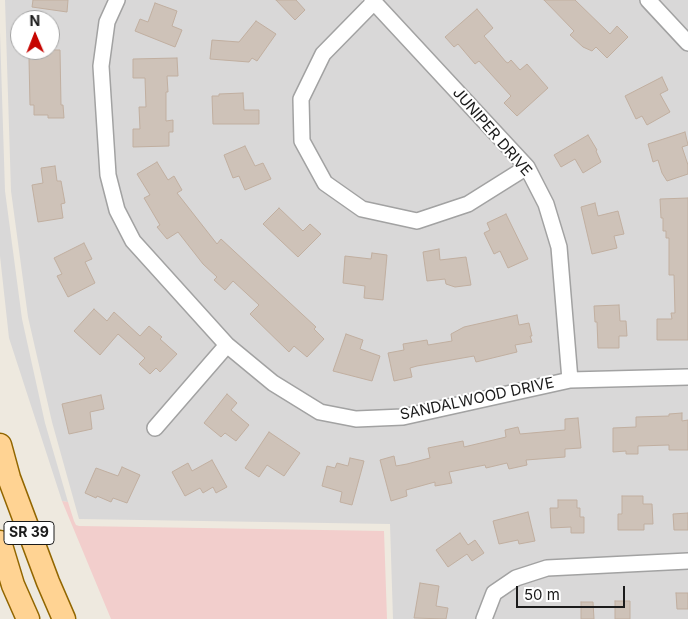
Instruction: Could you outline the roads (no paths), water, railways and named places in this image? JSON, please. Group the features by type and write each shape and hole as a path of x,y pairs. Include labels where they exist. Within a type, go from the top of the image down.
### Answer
{"main road":[{"name":"SR 39","path":"0,445 9,478 64,619"},
{"path":"0,484 24,555 48,582"},
{"name":"SR 39","path":"0,542 13,585 28,619"}],"street":[{"name":"SANDALWOOD DRIVE","path":"117,0 107,22 101,66 108,175 117,210 133,241 227,345 272,383 320,412 356,419 403,416 570,380 688,376"},
{"path":"648,0 688,43"},
{"path":"373,1 323,54 301,99 302,141 326,184 362,209 417,221 468,204 527,167"},
{"name":"JUNIPER DRIVE","path":"373,1 527,167 546,204 559,247 570,380"},
{"path":"155,428 227,345"},
{"path":"484,619 494,593 516,578 547,568 688,561"}]}
